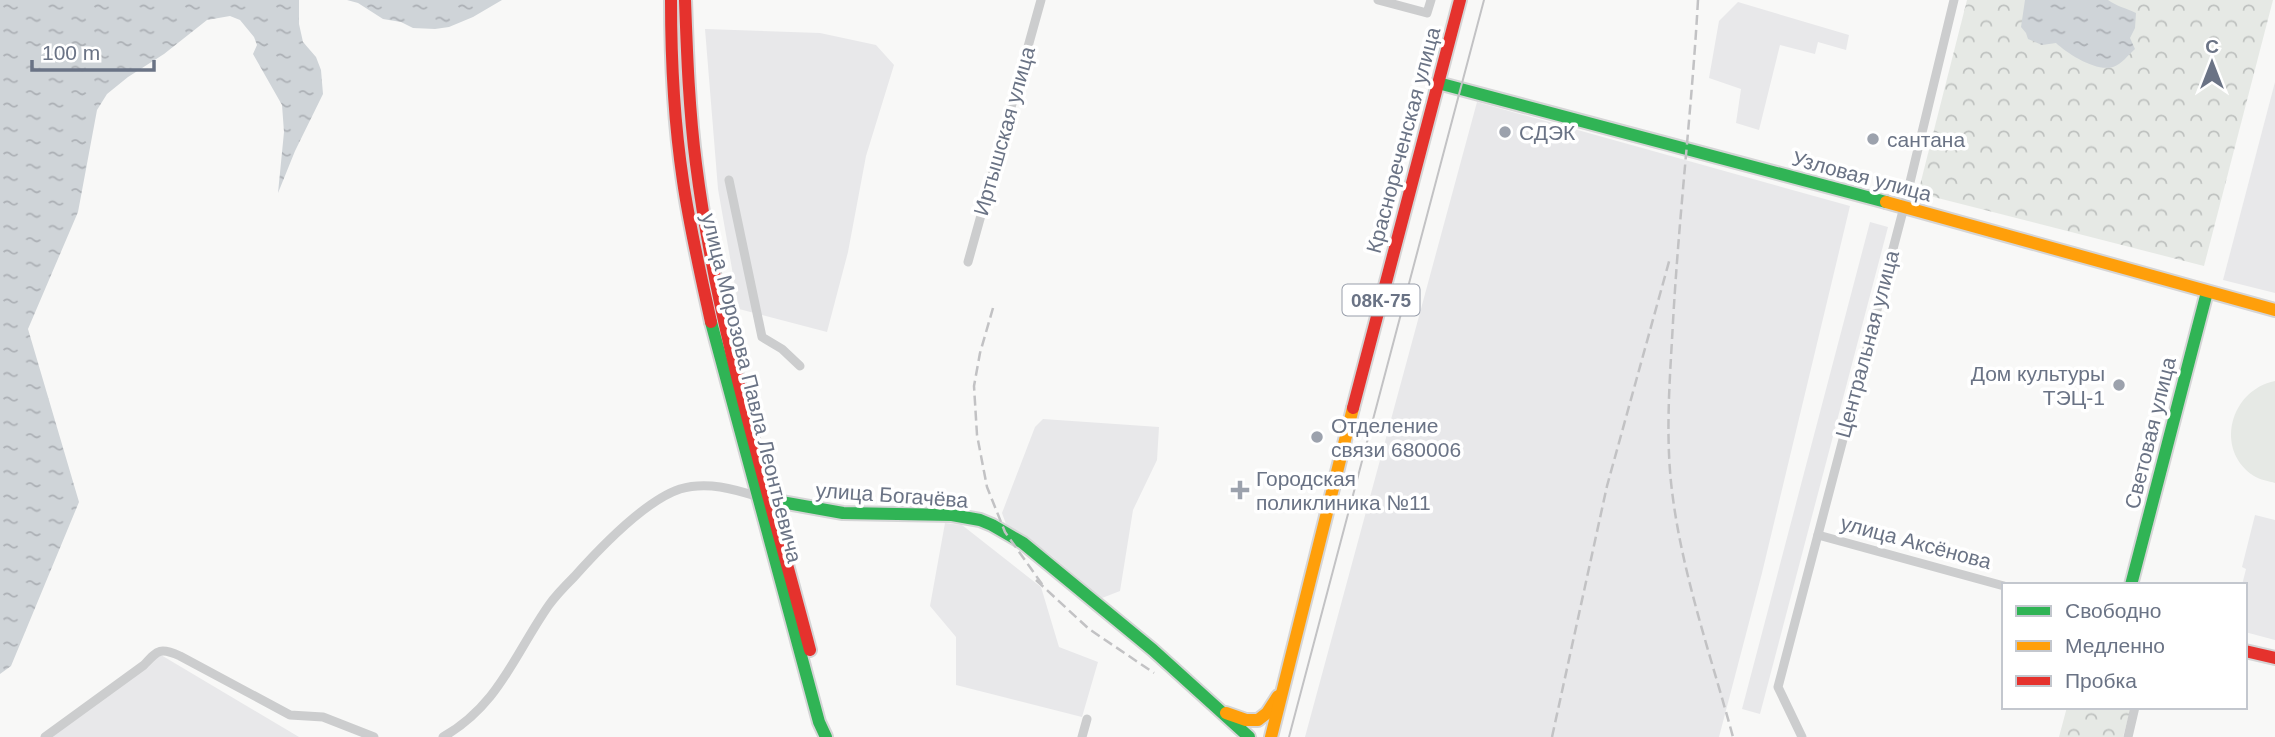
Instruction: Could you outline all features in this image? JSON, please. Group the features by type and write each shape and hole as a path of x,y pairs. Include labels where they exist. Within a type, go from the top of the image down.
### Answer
{"main road":[{"name":"улица Морозова Павла Леонтьевича","path":"671,0 677,125 687,205 704,290 820,691 826,737"},
{"name":"улица Морозова Павла Леонтьевича","path":"685,0 691,126 709,249 764,498"},
{"name":"Краснореченская улица","path":"1271,737 1326,510 1460,0"},
{"name":"Узловая улица","path":"1438,83 1904,207 2275,310"},
{"name":"Световая улица","path":"2132,583 2207,292"},
{"name":"улица Богачёва","path":"764,498 817,511 870,514 943,513 984,521 1023,543 1153,650 1249,737"},
{"path":"2247,651 2275,658"},
{"path":"1223,712 1250,721 1261,720 1285,684"}],"street":[{"name":"Иртышская улица","path":"968,262 1041,0"},
{"path":"1378,0 1427,13 1431,0"},
{"name":"Центральная улица","path":"1802,737 1778,688 1904,207 1954,0"},
{"path":"730,180 762,337 782,349 800,366"},
{"name":"улица Богачёва","path":"443,737 462,726 498,689 550,603 607,541 660,498 681,489 714,486 764,498"},
{"name":"улица Аксёнова","path":"1818,535 2002,585"},
{"path":"45,737 162,650 180,656 290,715 323,717 374,737"},
{"path":"2128,737 2135,709"},
{"path":"1082,737 1087,719"}],"shaded area":[{"path":"1738,2 1849,35 1846,50 1818,42 1815,54 1780,45 1759,130 1736,123 1741,89 1709,78 1719,21"},
{"path":"705,29 820,33 876,45 894,65 866,156 848,252 827,332 739,309 718,189"},
{"path":"2275,82 2275,293 2223,280"},
{"path":"1477,102 1850,206 1762,573 1719,737 1305,737"},
{"path":"1870,222 1888,227 1760,714 1742,709"},
{"path":"1043,419 1159,427 1157,460 1133,510 1120,591 1102,598 1047,552 1006,524 1002,513 1035,427"},
{"path":"2255,515 2275,520 2275,640 2247,633 2247,583 2242,583 2246,569 2242,567"},
{"path":"945,523 962,525 1041,587 1059,647 1098,662 1082,717 956,685 956,637 930,606"},
{"path":"161,655 299,737 43,737"}],"green space":[{"path":"1967,0 2273,0 2204,266 1918,193"},
{"path":"2275,381 2275,483 2256,477 2242,465 2234,451 2231,437 2238,408 2247,396"},
{"path":"2066,709 2130,709 2123,737 2059,737"}],"water":[{"path":"0,0 299,0 299,24 303,42 316,57 321,70 323,94 278,193 284,132 282,105 253,54 257,45 254,37 240,20 230,16 207,20 107,94 97,110 78,212 28,329 79,502 11,666 0,674"},
{"path":"347,0 502,0 473,17 449,27 435,29 413,28 401,22 383,19 358,3"},
{"path":"2025,0 2108,0 2136,13 2135,28 2130,38 2135,49 2119,64 2106,68 2083,61 2056,43 2042,45 2028,39 2021,27"}],"tram line":[{"path":"1289,737 1484,0"}],"railway":[{"path":"1698,0 1676,282 1668,427 1672,491 1683,553 1733,737"},
{"path":"1552,737 1607,486 1670,258"},
{"path":"993,308 974,386 977,435 987,487 1005,532 1044,587"},
{"path":"1036,580 1089,629 1154,673"}],"traffic: fast":[{"path":"1438,83 1886,202"},
{"path":"2132,583 2207,292"},
{"path":"711,322 819,722 826,737"},
{"path":"770,500 843,513 952,515 992,525 1023,543 1153,650 1249,737"}],"traffic: slow":[{"path":"1886,202 2275,310"},
{"path":"1271,737 1353,408"},
{"path":"1226,713 1246,720 1258,720 1267,713 1278,696"}],"traffic: jam":[{"path":"671,0 674,91 680,158 692,235 711,322"},
{"path":"685,0 694,144 705,226 745,409 810,650"},
{"path":"1353,408 1460,0"},
{"path":"2247,651 2275,658"}],"place":[{"name":"СДЭК","path":"1505,132"},
{"name":"сантана","path":"1873,139"},
{"name":"Дом культуры ТЭЦ-1","path":"2119,385"},
{"name":"Отделение связи 680006","path":"1317,437"},
{"name":"Городская поликлиника №11","path":"1240,490"}]}
